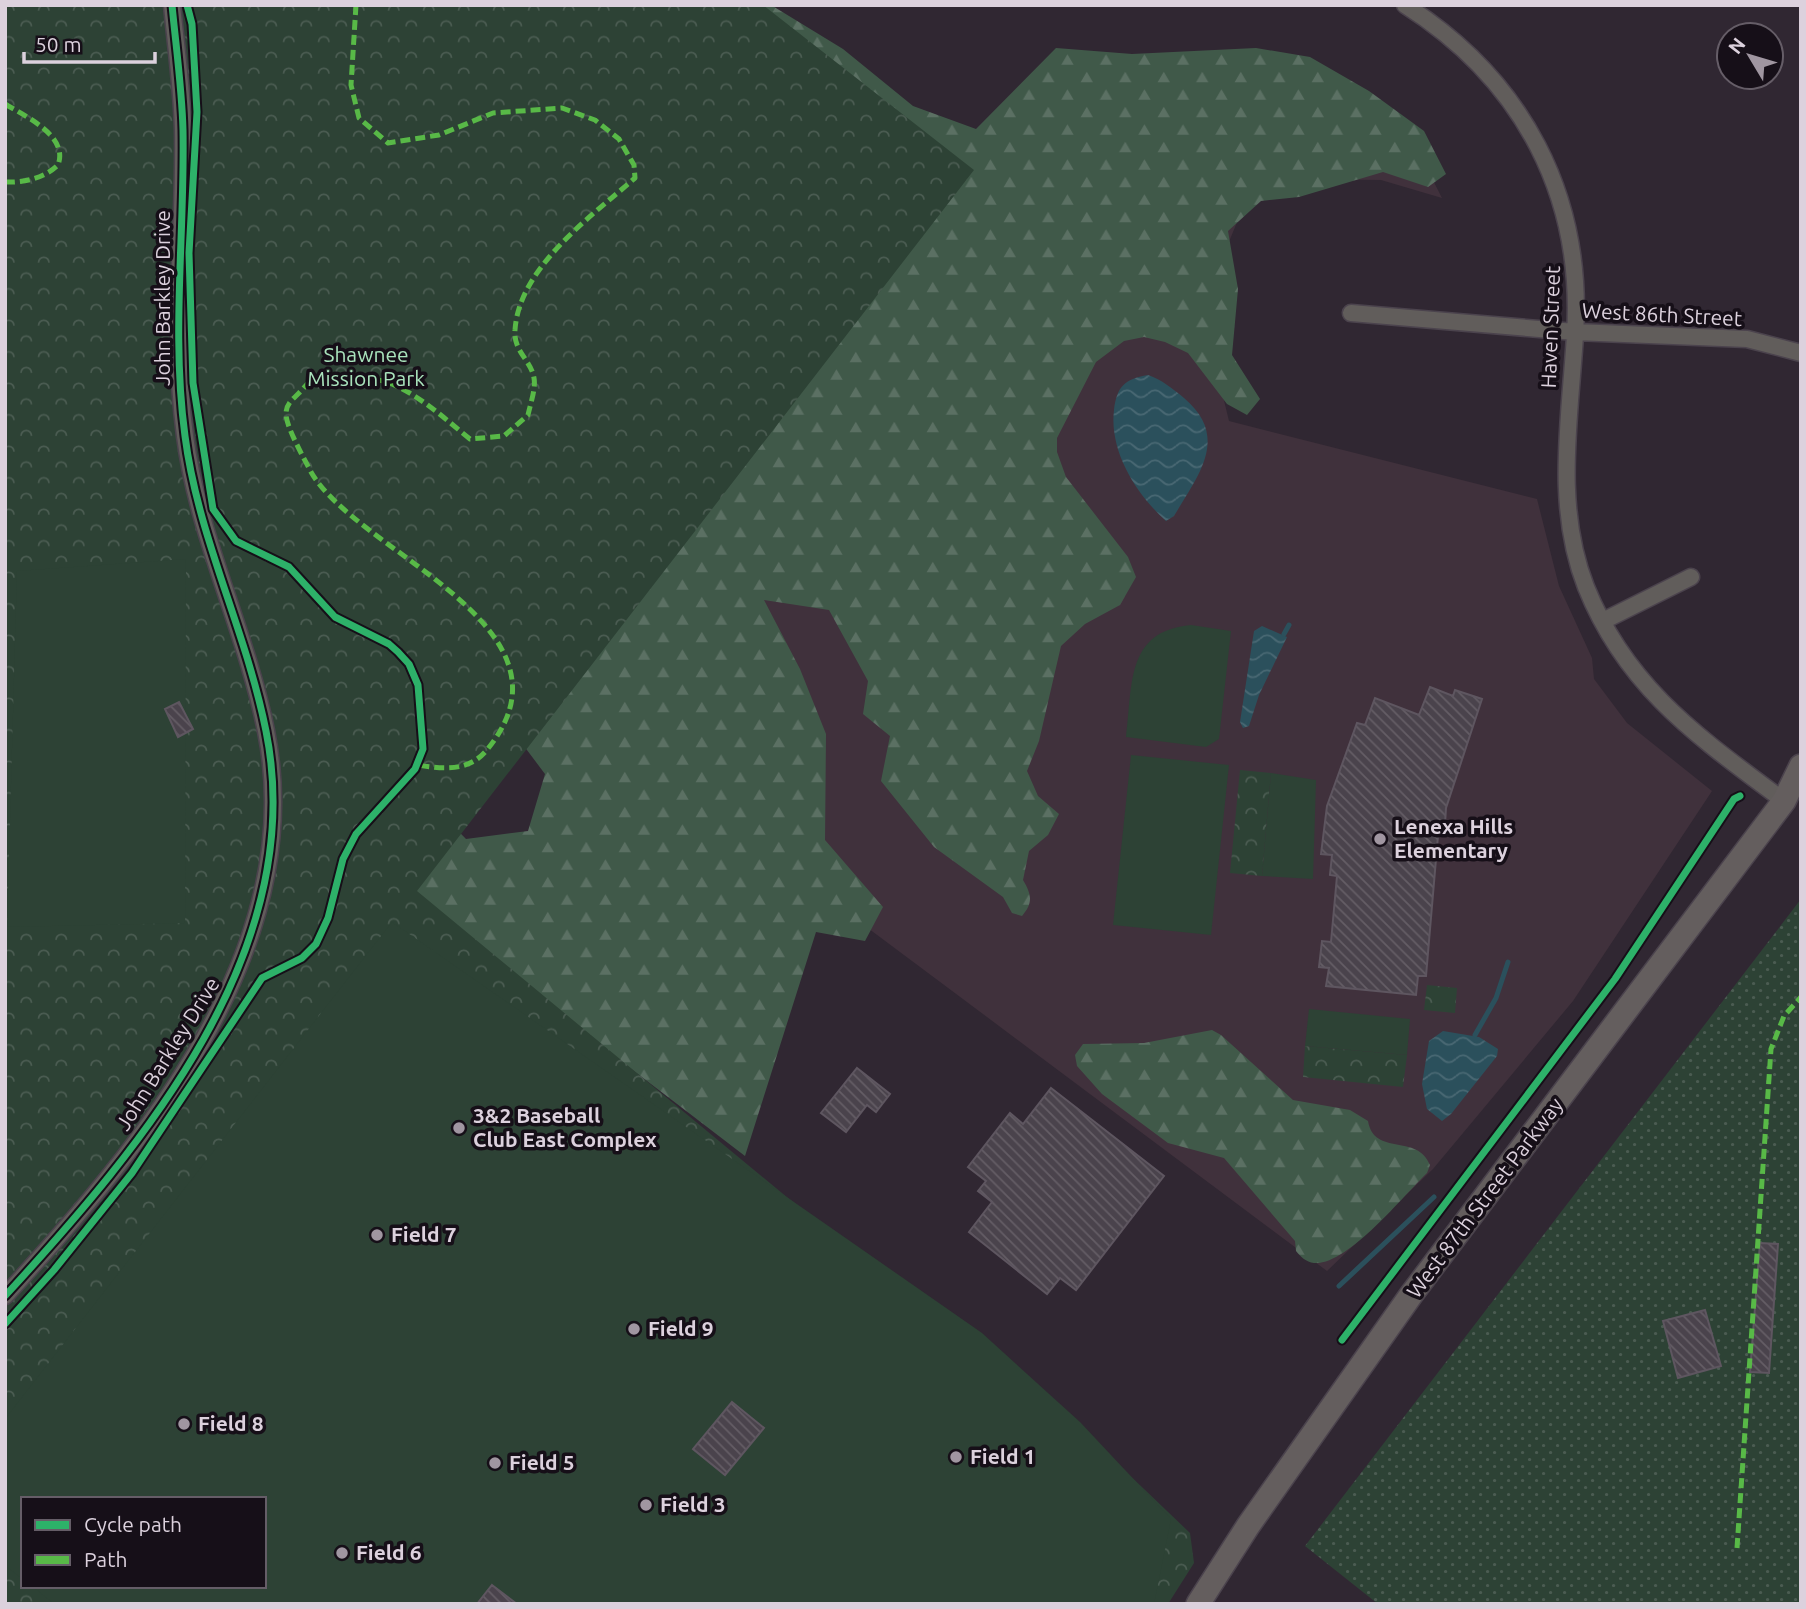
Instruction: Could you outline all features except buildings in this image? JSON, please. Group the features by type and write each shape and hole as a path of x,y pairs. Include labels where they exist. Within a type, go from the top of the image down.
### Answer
{"main road":[{"name":"West 87th Street Parkway","path":"1198,1604 1256,1515 1411,1295 1793,796 1801,766"}],"street":[{"name":"John Barkley Drive","path":"5,1296 61,1235 127,1152 216,1017 238,974 255,925 267,866 272,827 272,774 267,734 257,689 210,548 185,438 176,313 183,130 172,5"},
{"name":"Haven Street","path":"1405,5 1448,36 1492,79 1535,139 1555,181 1573,246 1576,274 1565,484 1577,559 1586,587 1630,665 1666,709 1793,796"},
{"name":"West 86th Street","path":"1351,313 1575,332 1747,339 1801,353"},
{"path":"1603,621 1691,577"}],"shaded area":[{"path":"1053,66 1413,141 1442,198 1381,180 1293,179 1247,198 1219,266 1208,335 1229,421 1537,499 1559,586 1592,658 1594,679 1627,723 1712,791 1573,1001 1433,1169 1327,1271 564,701"}],"green space":[{"name":"Shawnee Mission Park","path":"5,5 763,5 974,170 417,891 933,1318 1098,1445 1190,1533 1194,1563 1168,1604 5,1604"},
{"path":"256,5 771,5 843,49 913,106 976,129 1056,48 1132,54 1256,48 1310,57 1369,91 1424,131 1446,174 1428,187 1383,172 1299,197 1261,201 1228,231 1238,289 1232,355 1260,399 1247,415 1227,404 1188,353 1165,342 1144,337 1124,341 1096,362 1057,438 1057,452 1066,477 1128,557 1136,577 1120,605 1085,624 1061,646 1039,741 1027,771 1038,796 1059,814 1048,835 1029,851 1023,880 1030,899 1022,916 1012,913 1003,897 934,847 881,781 890,736 863,714 868,681 829,610 764,600 800,669 826,734 825,840 883,907 865,941 816,932 745,1156 472,947 404,934 420,792 466,839 528,831 545,774 479,686"},
{"path":"186,559 185,923 7,927 17,571"},
{"path":"1191,625 1231,631 1219,739 1206,747 1126,737 1132,680 1143,649 1154,638 1170,629"},
{"path":"1131,755 1229,765 1211,935 1113,925"},
{"path":"1240,770 1271,773 1262,876 1230,873"},
{"path":"1271,773 1316,780 1313,879 1262,876"},
{"path":"1801,899 1801,1604 1378,1604 1305,1546"},
{"name":"3&2 Baseball Club East Complex","path":"392,922 982,1333 1080,1422 1171,1519 1154,1604 54,1604 34,1588 266,1588 266,1497 21,1497 21,1578 5,1566 5,1419"},
{"path":"1427,985 1457,988 1455,1013 1424,1010"},
{"path":"1309,1009 1410,1019 1407,1055 1305,1046"},
{"path":"1212,1030 1221,1035 1293,1100 1350,1110 1368,1121 1372,1132 1379,1139 1424,1155 1430,1165 1427,1173 1358,1242 1327,1261 1314,1263 1304,1259 1296,1251 1295,1241 1224,1158 1168,1143 1102,1094 1077,1066 1075,1055 1083,1044 1144,1043"},
{"path":"1305,1046 1407,1055 1403,1087 1303,1077"}],"water":[{"path":"1148,375 1171,388 1198,413 1208,441 1206,456 1193,485 1174,516 1166,521 1145,498 1127,471 1120,456 1114,425 1115,402 1123,385"},
{"path":"1262,626 1287,637 1259,695 1249,726 1243,728 1240,722 1254,631"},
{"path":"1443,1031 1479,1037 1498,1049 1497,1056 1451,1114 1442,1121 1427,1109 1422,1084 1429,1041"}],"waterway":[{"path":"1284,634 1289,625"},
{"path":"1475,1035 1496,998 1508,962"},
{"path":"1339,1286 1434,1197"}],"marked path":[{"path":"356,5 351,85 359,118 388,143 439,135 493,113 562,108 595,120 619,139 634,165 635,178 560,245 529,285 520,307 515,337 532,372 534,392 528,415 504,436 470,439 403,389 365,377 330,375 314,378 287,407 287,420 300,452 311,472 336,502 455,596 489,630 509,667 510,707 486,751 463,766 445,768 417,765"},
{"path":"5,104 43,128 57,145 60,155 58,165 47,173 19,182 5,182"},
{"path":"1737,1548 1771,1049 1784,1016 1801,997"}],"cycle path":[{"path":"5,1296 110,1176 159,1109 203,1039 239,966 263,890 273,812 266,731 247,657 200,511 191,474 181,398 179,321 183,130 172,5"},
{"path":"5,1324 54,1270 132,1173 262,978 302,958 316,944 328,918 343,859 356,834 415,769 423,749 418,685 409,664 389,644 335,617 289,567 236,541 213,509 193,383 189,253 197,112 192,24 187,5"},
{"path":"1342,1340 1615,979 1734,799 1740,796"}],"place":[{"name":"Lenexa Hills Elementary","path":"1380,839"},
{"name":"3&2 Baseball Club East Complex","path":"459,1128"},
{"name":"Field 7","path":"377,1235"},
{"name":"Field 9","path":"634,1329"},
{"name":"Field 8","path":"184,1424"},
{"name":"Field 1","path":"956,1457"},
{"name":"Field 5","path":"495,1463"},
{"name":"Field 3","path":"646,1505"},
{"name":"Field 6","path":"342,1553"}]}
